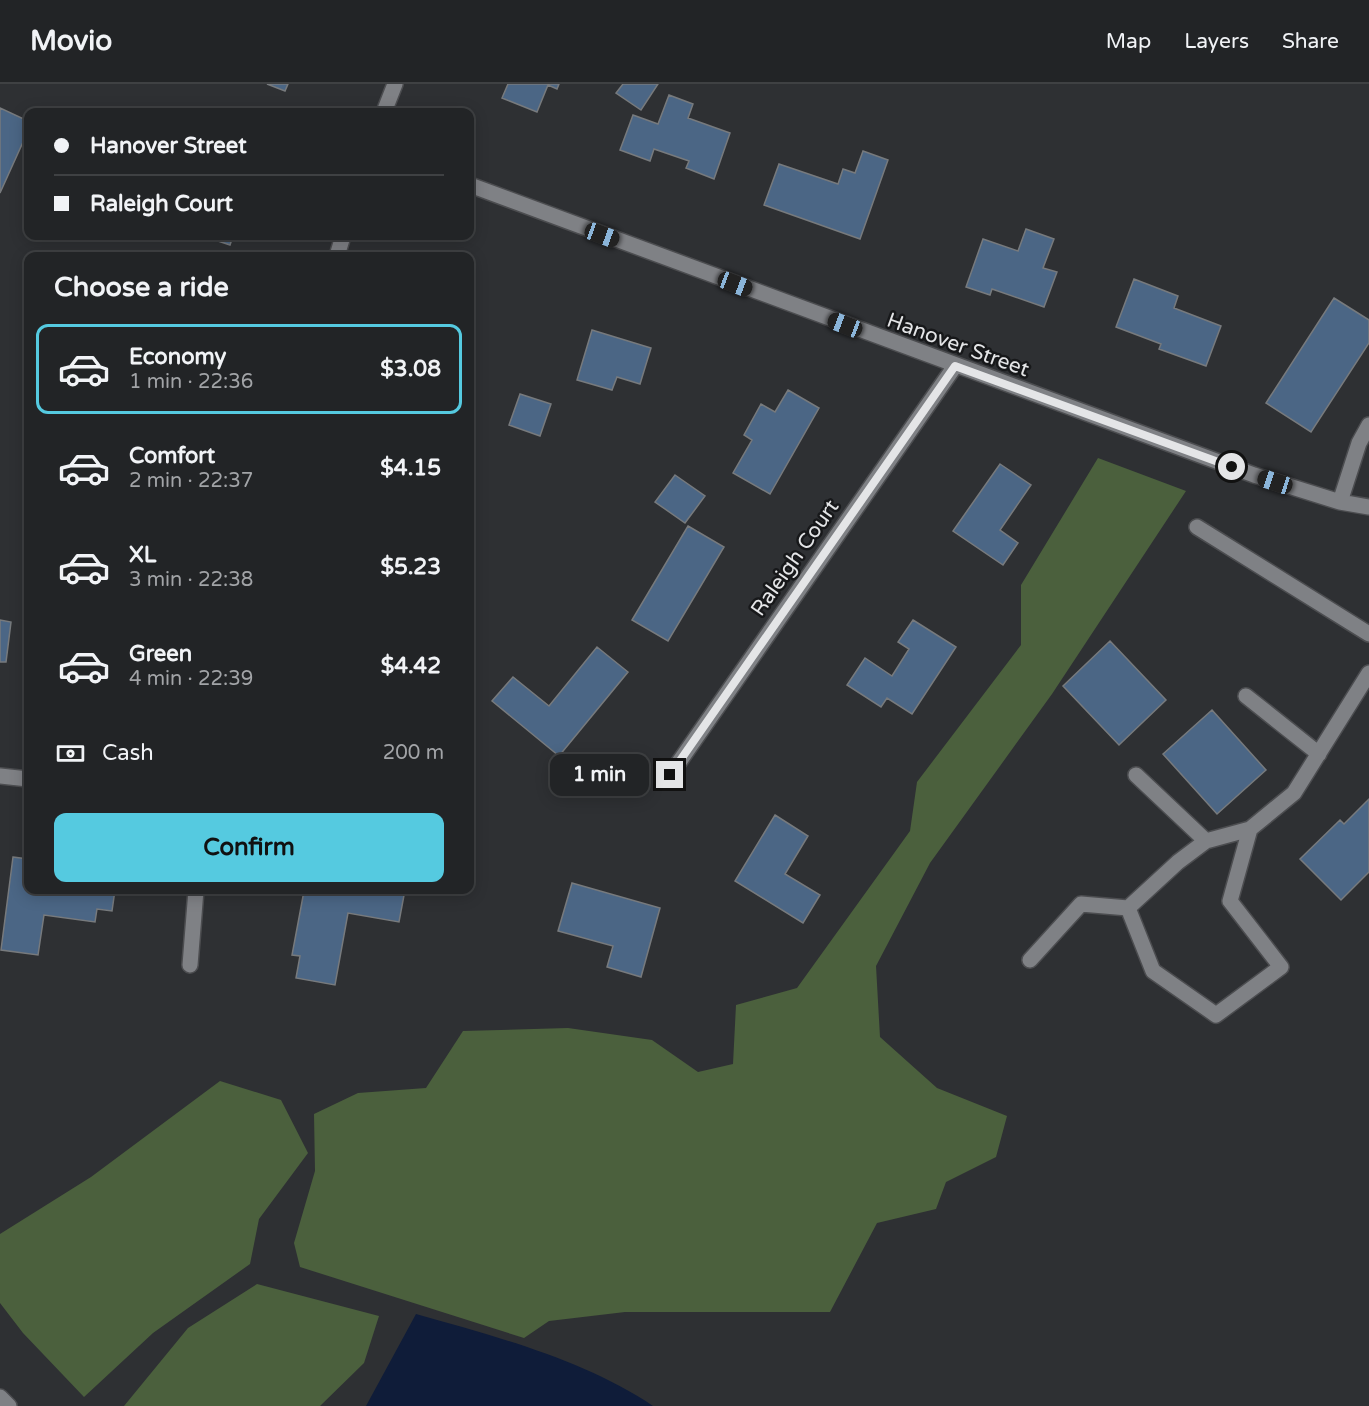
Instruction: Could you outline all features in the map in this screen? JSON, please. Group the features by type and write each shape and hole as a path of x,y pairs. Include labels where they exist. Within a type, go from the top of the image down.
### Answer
{"street":[{"path":"386,108 395,84"},
{"name":"Hanover Street","path":"474,186 1254,475 1340,502 1369,507"},
{"name":"Raleigh Court","path":"670,775 955,366"},
{"path":"1340,502 1359,443 1369,425"},
{"path":"1197,527 1369,634"},
{"path":"1030,960 1081,904 1128,908 1178,862 1206,841 1250,829 1294,793 1369,673"},
{"path":"1246,696 1318,754"},
{"path":"1136,775 1206,841"},
{"path":"0,776 24,779"},
{"path":"1128,908 1153,971 1216,1015 1281,967 1230,901 1250,829"},
{"path":"190,965 196,894"},
{"path":"0,1397 9,1406"}],"green space":[{"path":"1098,458 1186,491 1052,694 930,863 876,966 880,1037 937,1088 1007,1116 996,1157 946,1182 936,1209 877,1223 830,1312 625,1312 549,1321 524,1338 300,1267 294,1243 315,1171 314,1114 358,1093 426,1088 463,1031 568,1028 652,1040 698,1072 733,1064 736,1005 797,988 910,831 917,782 1021,645 1021,585"},
{"path":"220,1081 281,1100 308,1153 259,1219 250,1264 153,1333 84,1397 23,1333 0,1303 0,1234 91,1177"},
{"path":"257,1284 379,1316 364,1363 320,1406 124,1406 188,1328"}],"water":[{"path":"416,1314 569,1362 598,1375 653,1406 366,1406"}],"building":[{"path":"267,84 288,84 285,91"},
{"path":"508,84 559,84 557,89 548,85 537,112 502,98"},
{"path":"623,84 658,84 641,110 616,93"},
{"path":"669,95 693,104 688,118 730,133 714,179 686,168 689,161 654,149 650,161 620,150 633,115 658,124"},
{"path":"0,108 24,119 24,140 0,193"},
{"path":"863,151 888,160 860,239 764,205 779,164 838,184 843,169 855,173"},
{"path":"1026,229 1054,239 1043,268 1057,272 1044,307 992,289 990,295 966,287 983,239 1018,251"},
{"path":"215,240 232,240 230,245"},
{"path":"1134,279 1178,296 1174,308 1221,326 1206,366 1159,349 1161,344 1116,327"},
{"path":"1334,298 1369,320 1369,343 1311,432 1266,403"},
{"path":"592,330 651,348 640,384 617,377 612,390 577,380"},
{"path":"788,390 819,408 770,494 733,473 752,440 744,435 761,404 775,412"},
{"path":"520,394 551,404 540,436 509,425"},
{"path":"1000,464 1031,485 1000,530 1018,543 1003,565 953,531"},
{"path":"675,475 705,496 685,523 655,502"},
{"path":"688,526 724,547 668,641 632,620"},
{"path":"0,620 11,622 6,662 0,662"},
{"path":"913,620 956,647 912,714 887,698 881,707 847,685 865,658 892,676 909,649 898,642"},
{"path":"1110,641 1166,700 1119,745 1063,686"},
{"path":"597,647 628,672 559,756 492,701 513,677 549,706"},
{"path":"1212,710 1266,770 1217,814 1163,754"},
{"path":"1369,799 1369,872 1341,900 1300,859 1340,820 1344,824"},
{"path":"775,815 808,836 785,874 820,895 803,923 735,881"},
{"path":"13,857 24,858 24,894 114,894 112,911 97,909 95,922 44,915 38,955 1,950"},
{"path":"572,883 660,908 641,977 607,967 613,946 558,931"},
{"path":"303,894 404,894 399,922 348,913 335,985 296,978 300,956 292,955"}],"route":[{"path":"670,775 955,366 1232,467"}]}
